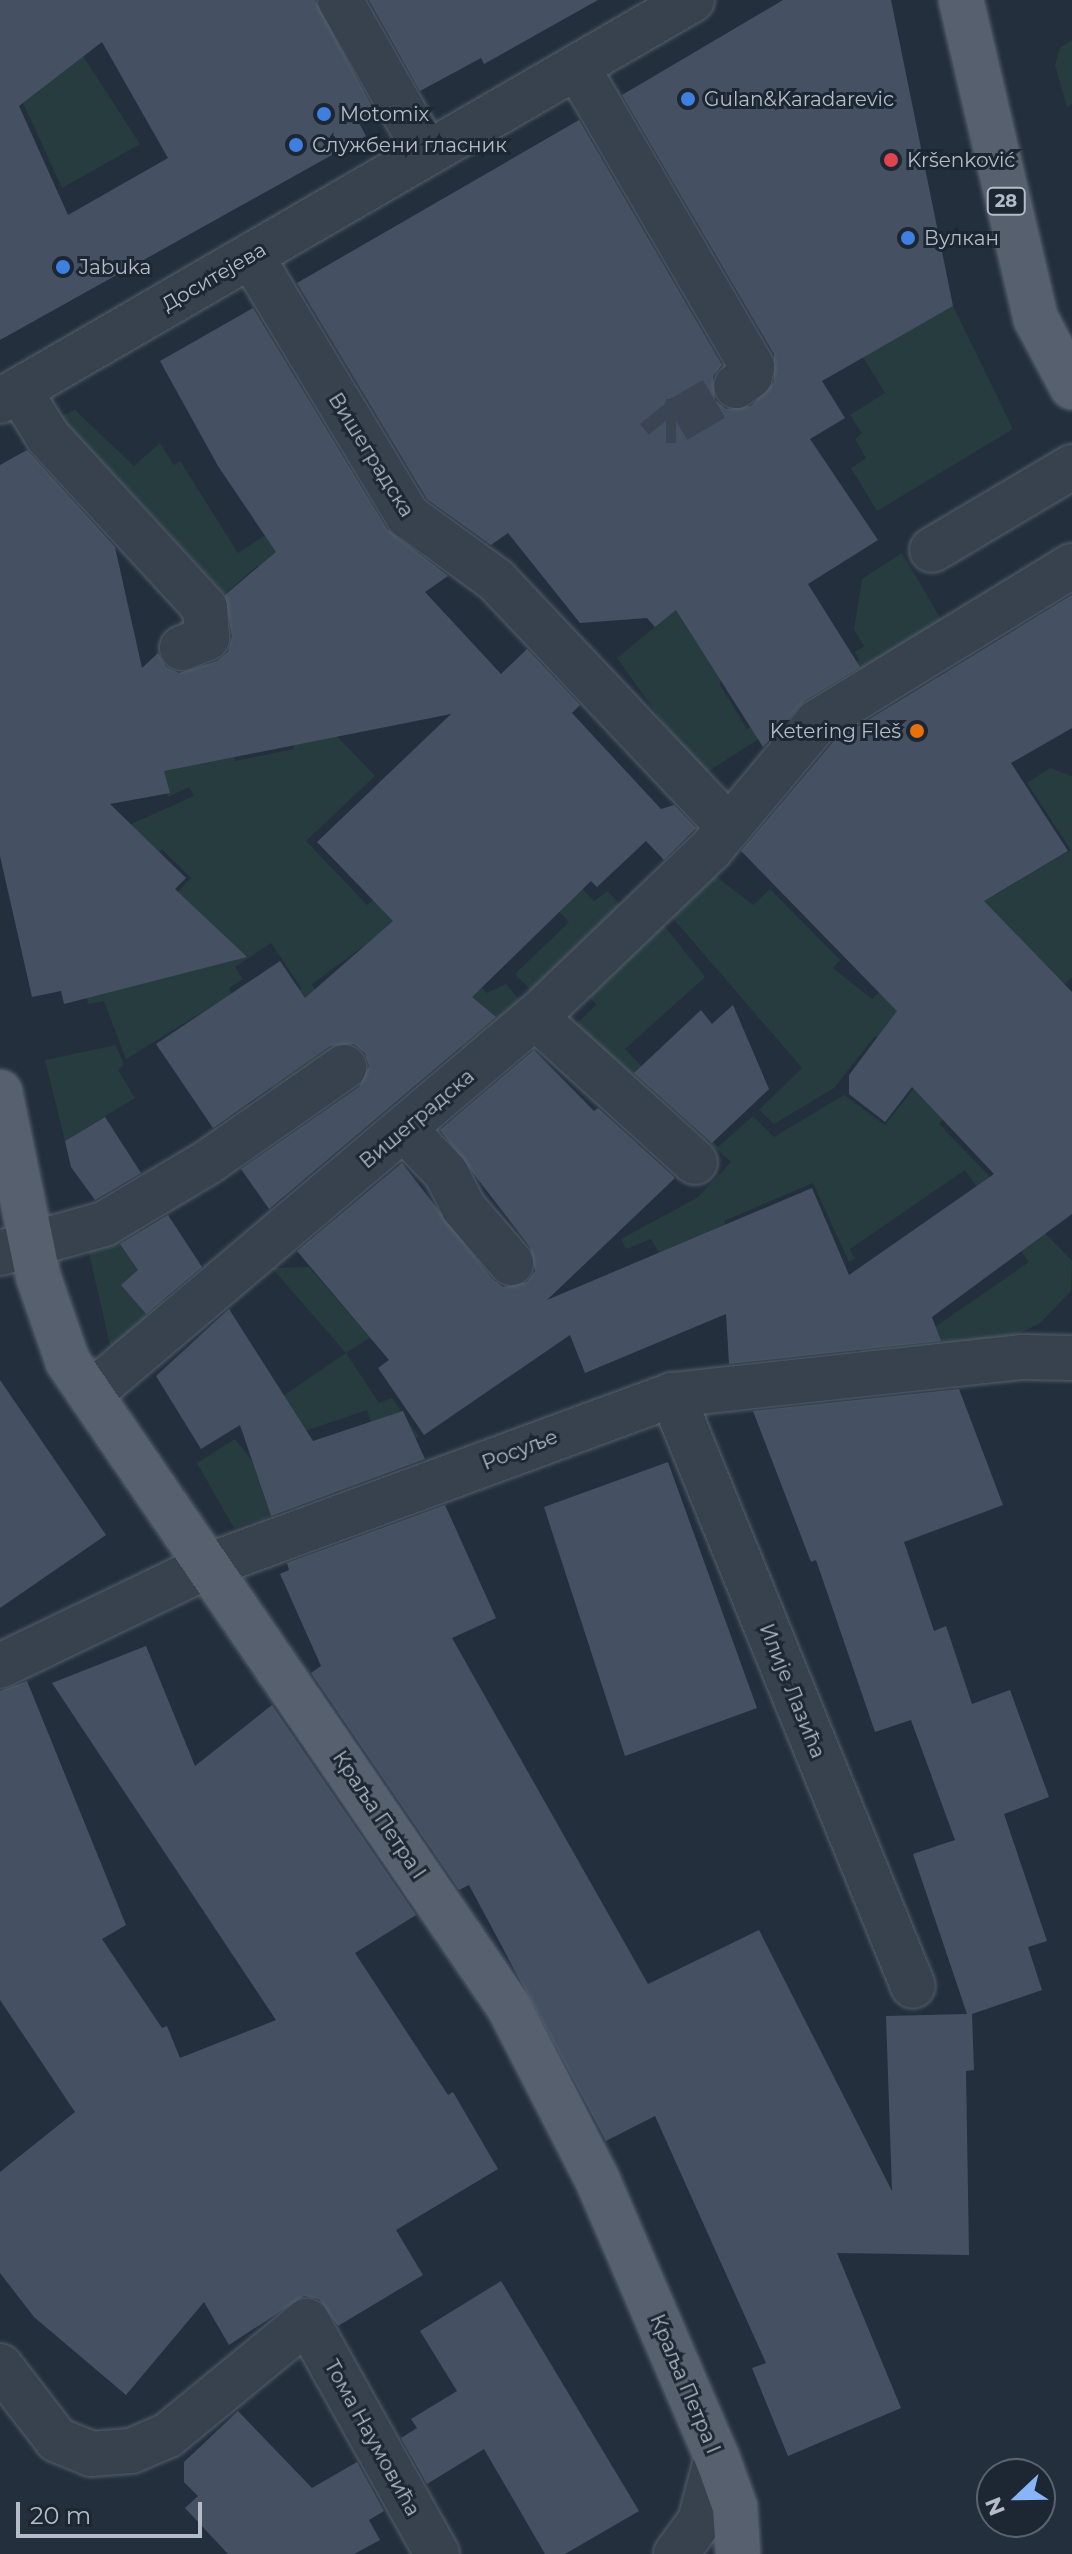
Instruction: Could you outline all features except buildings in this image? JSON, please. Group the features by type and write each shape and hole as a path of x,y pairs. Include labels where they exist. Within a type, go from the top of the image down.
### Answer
{"main road":[{"name":"28","path":"963,2 1036,319 1072,387"},
{"name":"Краља Петра I","path":"0,1092 16,1250 68,1362 210,1565 509,2007 597,2179 717,2457 735,2507 738,2554"}],"street":[{"path":"340,0 427,153"},
{"name":"Доситејева","path":"10,395 692,0"},
{"path":"577,67 692,232 752,367 750,376 736,386"},
{"name":"Вишеградска","path":"251,256 408,516 496,580 729,827"},
{"path":"10,395 205,608 207,638 182,648"},
{"path":"932,550 1072,467"},
{"name":"Вишеградска","path":"90,1394 535,1017 654,906 729,827 806,731 827,714 1072,566"},
{"path":"535,1017 695,1162"},
{"path":"16,1250 104,1224 208,1162 344,1067"},
{"path":"404,1129 446,1173 470,1217 511,1263"},
{"name":"Росуље","path":"0,1666 210,1565 672,1395 1066,1345"},
{"name":"Илије Лазића","path":"672,1395 913,1986"},
{"name":"Тома Наумовића","path":"0,2366 57,2440 91,2454 131,2451 167,2436 307,2321 437,2554"},
{"path":"676,2554 700,2521 717,2457"}],"green space":[{"path":"1072,40 1072,104 1067,107 1055,65 1060,48"},
{"path":"83,56 140,144 62,188 23,103"},
{"path":"953,306 1013,429 877,511 851,468 866,458 855,439 862,433 850,415 885,393 863,357"},
{"path":"747,404 755,417 720,685 747,729 859,660 855,652 864,646 854,629 862,579 902,553 942,621 701,776 617,658 705,586 665,453"},
{"path":"75,410 134,466 160,443 174,465 180,461 238,553 311,505 290,558 267,577 257,566 225,594 60,417"},
{"path":"307,705 375,776 306,841 367,905 498,799 594,901 608,891 625,911 534,993 515,974 569,922 485,834 408,908 487,993 506,984 522,1003 465,1051 372,940 312,984 322,1000 364,1029 274,1092 266,1080 294,996 302,989 271,943 235,967 243,979 229,988 232,994 126,1059 104,1001 88,1004 85,988 191,878 162,849 100,912 6,880 194,796 189,787 168,797 161,766 225,713 235,761 294,749 287,710"},
{"path":"1050,768 1072,776 1072,977 1065,984 1008,939 897,797 995,895 1071,850 1027,783"},
{"path":"713,874 753,905 770,889 840,960 833,968 872,999 946,929 973,1078 939,1124 1072,1261 1071,1291 1039,1324 1006,1339 862,1362 855,1293 922,1336 1029,1262 965,1170 850,1249 855,1259 849,1262 813,1183 724,1221 749,1280 696,1318 651,1239 626,1249 621,1239 697,1198 731,1162 575,1025 596,1005 588,995 663,924 705,977 625,1049 718,1147 753,1116 774,1137 844,1095 885,1125 925,1074 875,1036 834,1088 774,1124 759,1110 802,1068 671,916"},
{"path":"116,1045 124,1065 118,1070 135,1098 65,1141 45,1060"},
{"path":"135,1226 158,1253 121,1285 145,1313 163,1299 169,1307 117,1353 110,1345 88,1249"},
{"path":"473,1247 499,1275 475,1298 387,1357 370,1338"},
{"path":"309,1267 370,1338 346,1353 272,1268"},
{"path":"346,1353 379,1403 392,1398 419,1437 381,1452 367,1410 254,1448 239,1426"},
{"path":"235,1439 252,1461 271,1516 234,1528 197,1463"}],"tunnel":[{"path":"657,410 666,421 676,421 736,386"}],"place":[{"name":"Gulan&Karadarevic","path":"688,99"},
{"name":"Motomix","path":"324,114"},
{"name":"Службени гласник","path":"296,145"},
{"name":"Kršenković","path":"891,160"},
{"name":"Вулкан","path":"908,238"},
{"name":"Jabuka","path":"63,267"},
{"name":"Ketering Fleš","path":"917,731"}]}
